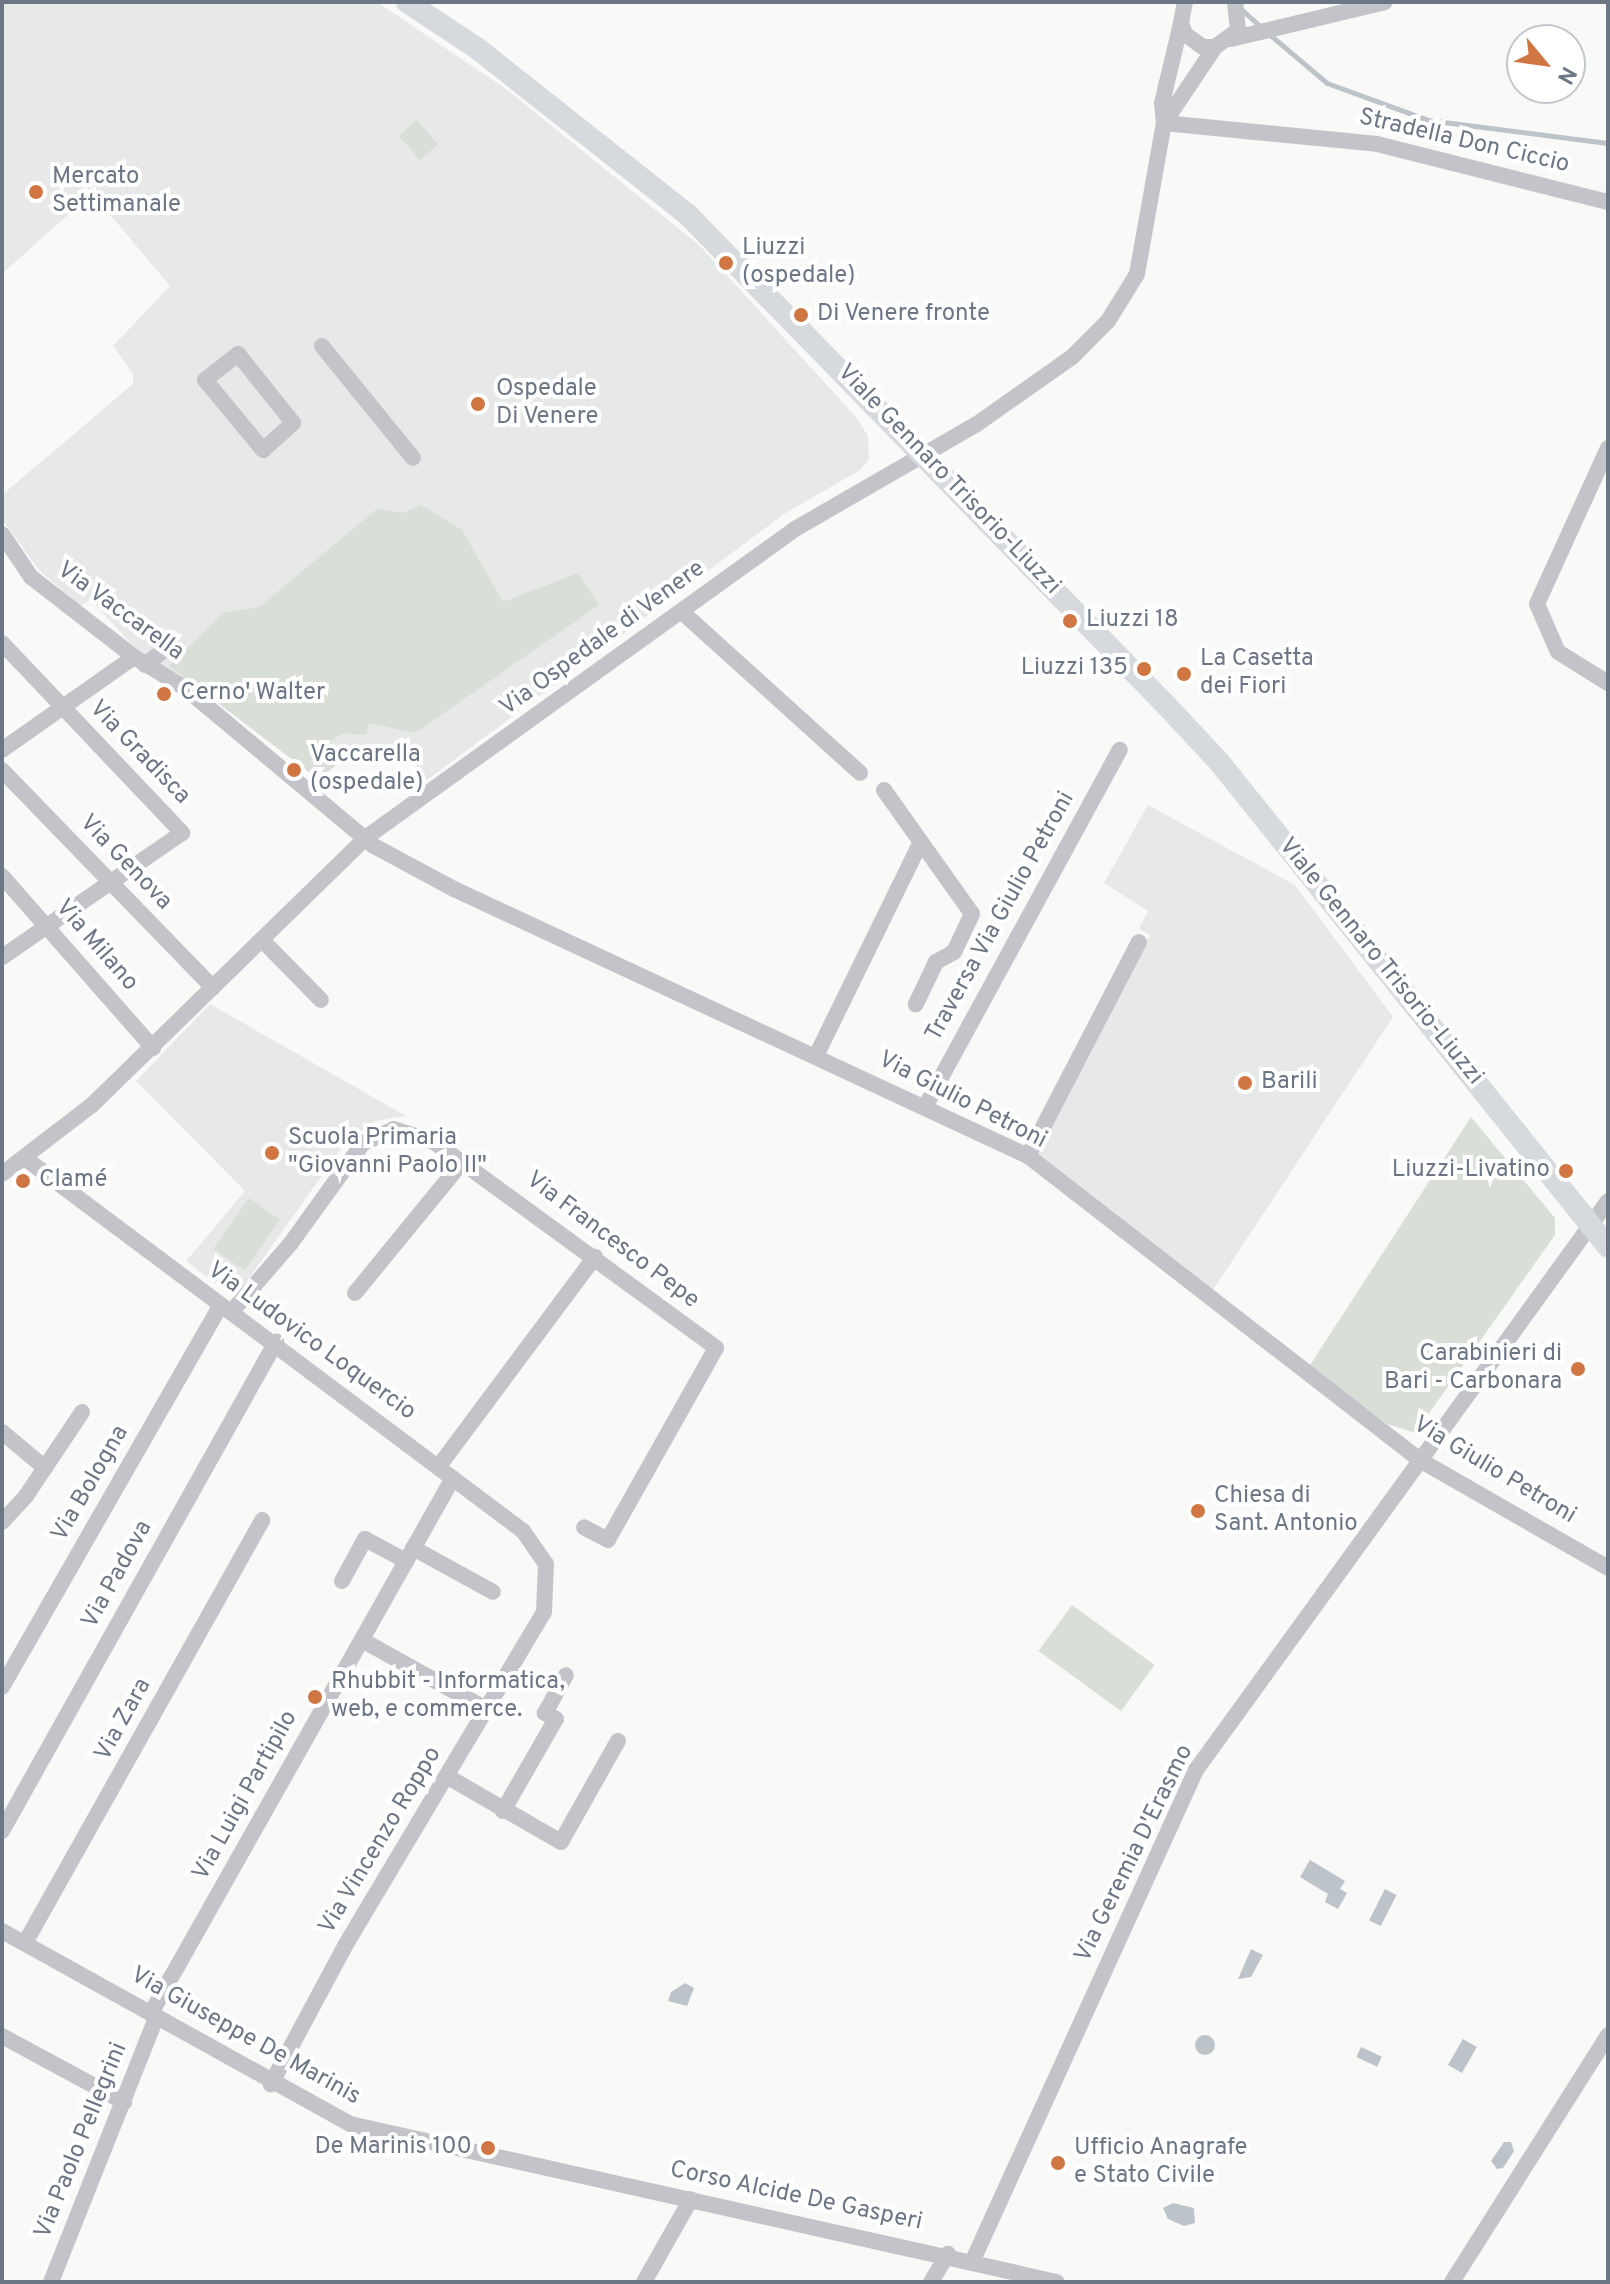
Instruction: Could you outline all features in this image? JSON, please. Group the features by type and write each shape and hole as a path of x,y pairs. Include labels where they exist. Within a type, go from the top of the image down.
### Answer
{"main road":[{"name":"Viale Gennaro Trisorio-Liuzzi","path":"407,2 478,49 688,215 1220,763 1608,1247"}],"street":[{"name":"Via Ospedale di Venere","path":"14,1166 153,1048 368,836 795,529 920,454 977,424 1072,357 1108,321 1137,274 1145,246 1164,123 1162,103 1185,2"},
{"path":"1231,39 1240,19 1235,2"},
{"path":"1181,23 1193,42 1215,47 1231,39 1385,2"},
{"name":"Via Ospedale di Venere","path":"1164,123 1215,47"},
{"name":"Stradella Don Ciccio","path":"1164,123 1377,144 1608,202"},
{"path":"322,346 413,458"},
{"path":"238,354 293,423 263,450 205,380 238,354"},
{"path":"1608,448 1537,604 1558,652 1608,682"},
{"name":"Via Vaccarella","path":"2,534 31,577"},
{"name":"Via Vaccarella","path":"2,550 31,577 140,661 185,688 368,836"},
{"path":"682,612 860,773"},
{"name":"Via Gradisca","path":"2,643 182,833 110,883"},
{"path":"2,750 62,707 172,644"},
{"name":"Traversa Via Giulio Petroni","path":"925,1107 1120,750"},
{"name":"Via Genova","path":"2,770 213,988"},
{"path":"884,790 972,914 954,952 936,962 916,1004"},
{"name":"Via Giulio Petroni","path":"368,836 374,846 454,889 1028,1156 1418,1459 1608,1568"},
{"path":"816,1056 921,842"},
{"name":"Via Milano","path":"2,876 153,1048"},
{"path":"2,957 110,883"},
{"path":"262,940 321,1000"},
{"path":"1028,1156 1139,942"},
{"name":"Via Francesco Pepe","path":"227,1308 291,1243 369,1138 394,1129 415,1133 463,1161 716,1348 608,1540 584,1527"},
{"name":"Via Ludovico Loquercio","path":"2,1152 14,1166 276,1342 523,1531 540,1550 549,1579"},
{"path":"355,1293 463,1161"},
{"name":"Via Geremia D'Erasmo","path":"973,2260 1196,1770 1418,1459 1608,1201"},
{"path":"439,1466 595,1257"},
{"name":"Via Bologna","path":"2,1687 227,1308"},
{"name":"Via Padova","path":"2,1831 276,1342"},
{"path":"2,1522 45,1468 82,1412"},
{"path":"5,1440 45,1468"},
{"name":"Via Luigi Partipilo","path":"154,2015 453,1478"},
{"name":"Via Zara","path":"25,1943 262,1520"},
{"path":"342,1581 365,1539 410,1555 493,1592"},
{"name":"Via Vincenzo Roppo","path":"271,2084 359,1922 544,1612 549,1579"},
{"path":"362,1640 488,1710"},
{"path":"503,1811 556,1719 545,1713 566,1675"},
{"path":"448,1777 561,1842 618,1741"},
{"name":"Via Giuseppe De Marinis","path":"2,1931 271,2084 350,2124 524,2164"},
{"name":"Via Paolo Pellegrini","path":"51,2282 124,2102 154,2015"},
{"path":"1452,2282 1608,2035"},
{"path":"2,2036 124,2102"},
{"name":"Corso Alcide De Gasperi","path":"524,2164 948,2254 1057,2282"},
{"path":"644,2282 691,2199"},
{"path":"931,2282 948,2254"}],"shaded area":[{"name":"Ospedale Di Venere","path":"2,2 377,2 506,89 700,246 857,418 868,436 869,459 860,470 784,514 427,780 399,746 393,755 378,750 339,763 318,779 196,684 139,652 91,600 80,606 39,570 2,519 2,495 133,384 133,374 113,346 170,286 92,193 2,274"},
{"path":"417,120 438,144 420,160 399,136"},
{"path":"421,505 462,530 503,602 578,573 599,605 415,733 369,723 366,735 343,733 325,745 339,763 318,779 169,666 223,613 259,607 377,509 403,513"},
{"path":"1148,805 1295,885 1393,1017 1213,1290 1037,1154 1150,935 1139,929 1148,911 1104,883"},
{"name":"Scuola Primaria \"Giovanni Paolo II\"","path":"210,1004 406,1116 375,1121 345,1143 235,1298 186,1261 245,1191 136,1081"},
{"path":"1471,1117 1555,1218 1555,1235 1415,1433 1387,1424 1310,1365"},
{"path":"249,1198 280,1220 245,1271 213,1249"},
{"path":"1072,1605 1155,1665 1121,1711 1038,1651"},
{"path":"1310,1860 1345,1881 1340,1889 1347,1893 1338,1909 1325,1902 1328,1894 1300,1877"},
{"path":"1385,1889 1397,1895 1381,1926 1369,1920"},
{"path":"1251,1949 1263,1955 1251,1977 1238,1979"},
{"path":"685,1983 694,1988 687,2006 668,2001 671,1992"},
{"path":"1205,2035 1212,2038 1215,2045 1212,2052 1205,2055 1198,2052 1195,2045 1198,2038"},
{"path":"1463,2039 1477,2047 1462,2073 1448,2065"},
{"path":"1361,2047 1382,2057 1377,2067 1356,2057"},
{"path":"1504,2142 1511,2142 1514,2151 1503,2168 1497,2169 1491,2161"},
{"path":"1173,2203 1194,2208 1195,2223 1184,2226 1168,2219 1163,2208"}],"waterway":[{"path":"1242,10 1261,27"},
{"path":"1269,34 1327,83 1428,120 1608,143"}],"place":[{"name":"Mercato Settimanale","path":"36,192"},
{"name":"Liuzzi (ospedale)","path":"726,263"},
{"name":"Di Venere fronte","path":"801,315"},
{"name":"Ospedale Di Venere","path":"478,404"},
{"name":"Liuzzi 18","path":"1070,621"},
{"name":"Liuzzi 135","path":"1144,669"},
{"name":"La Casetta dei Fiori","path":"1184,674"},
{"name":"Cerno' Walter","path":"164,694"},
{"name":"Vaccarella (ospedale)","path":"294,770"},
{"name":"Barili","path":"1245,1083"},
{"name":"Scuola Primaria \"Giovanni Paolo II\"","path":"272,1153"},
{"name":"Liuzzi-Livatino","path":"1566,1171"},
{"name":"Clamé","path":"23,1181"},
{"name":"Carabinieri di Bari - Carbonara","path":"1578,1369"},
{"name":"Chiesa di Sant. Antonio","path":"1198,1511"},
{"name":"Rhubbit - Informatica, web, e commerce.","path":"315,1697"},
{"name":"De Marinis 100","path":"488,2148"},
{"name":"Ufficio Anagrafe e Stato Civile","path":"1058,2163"}]}
